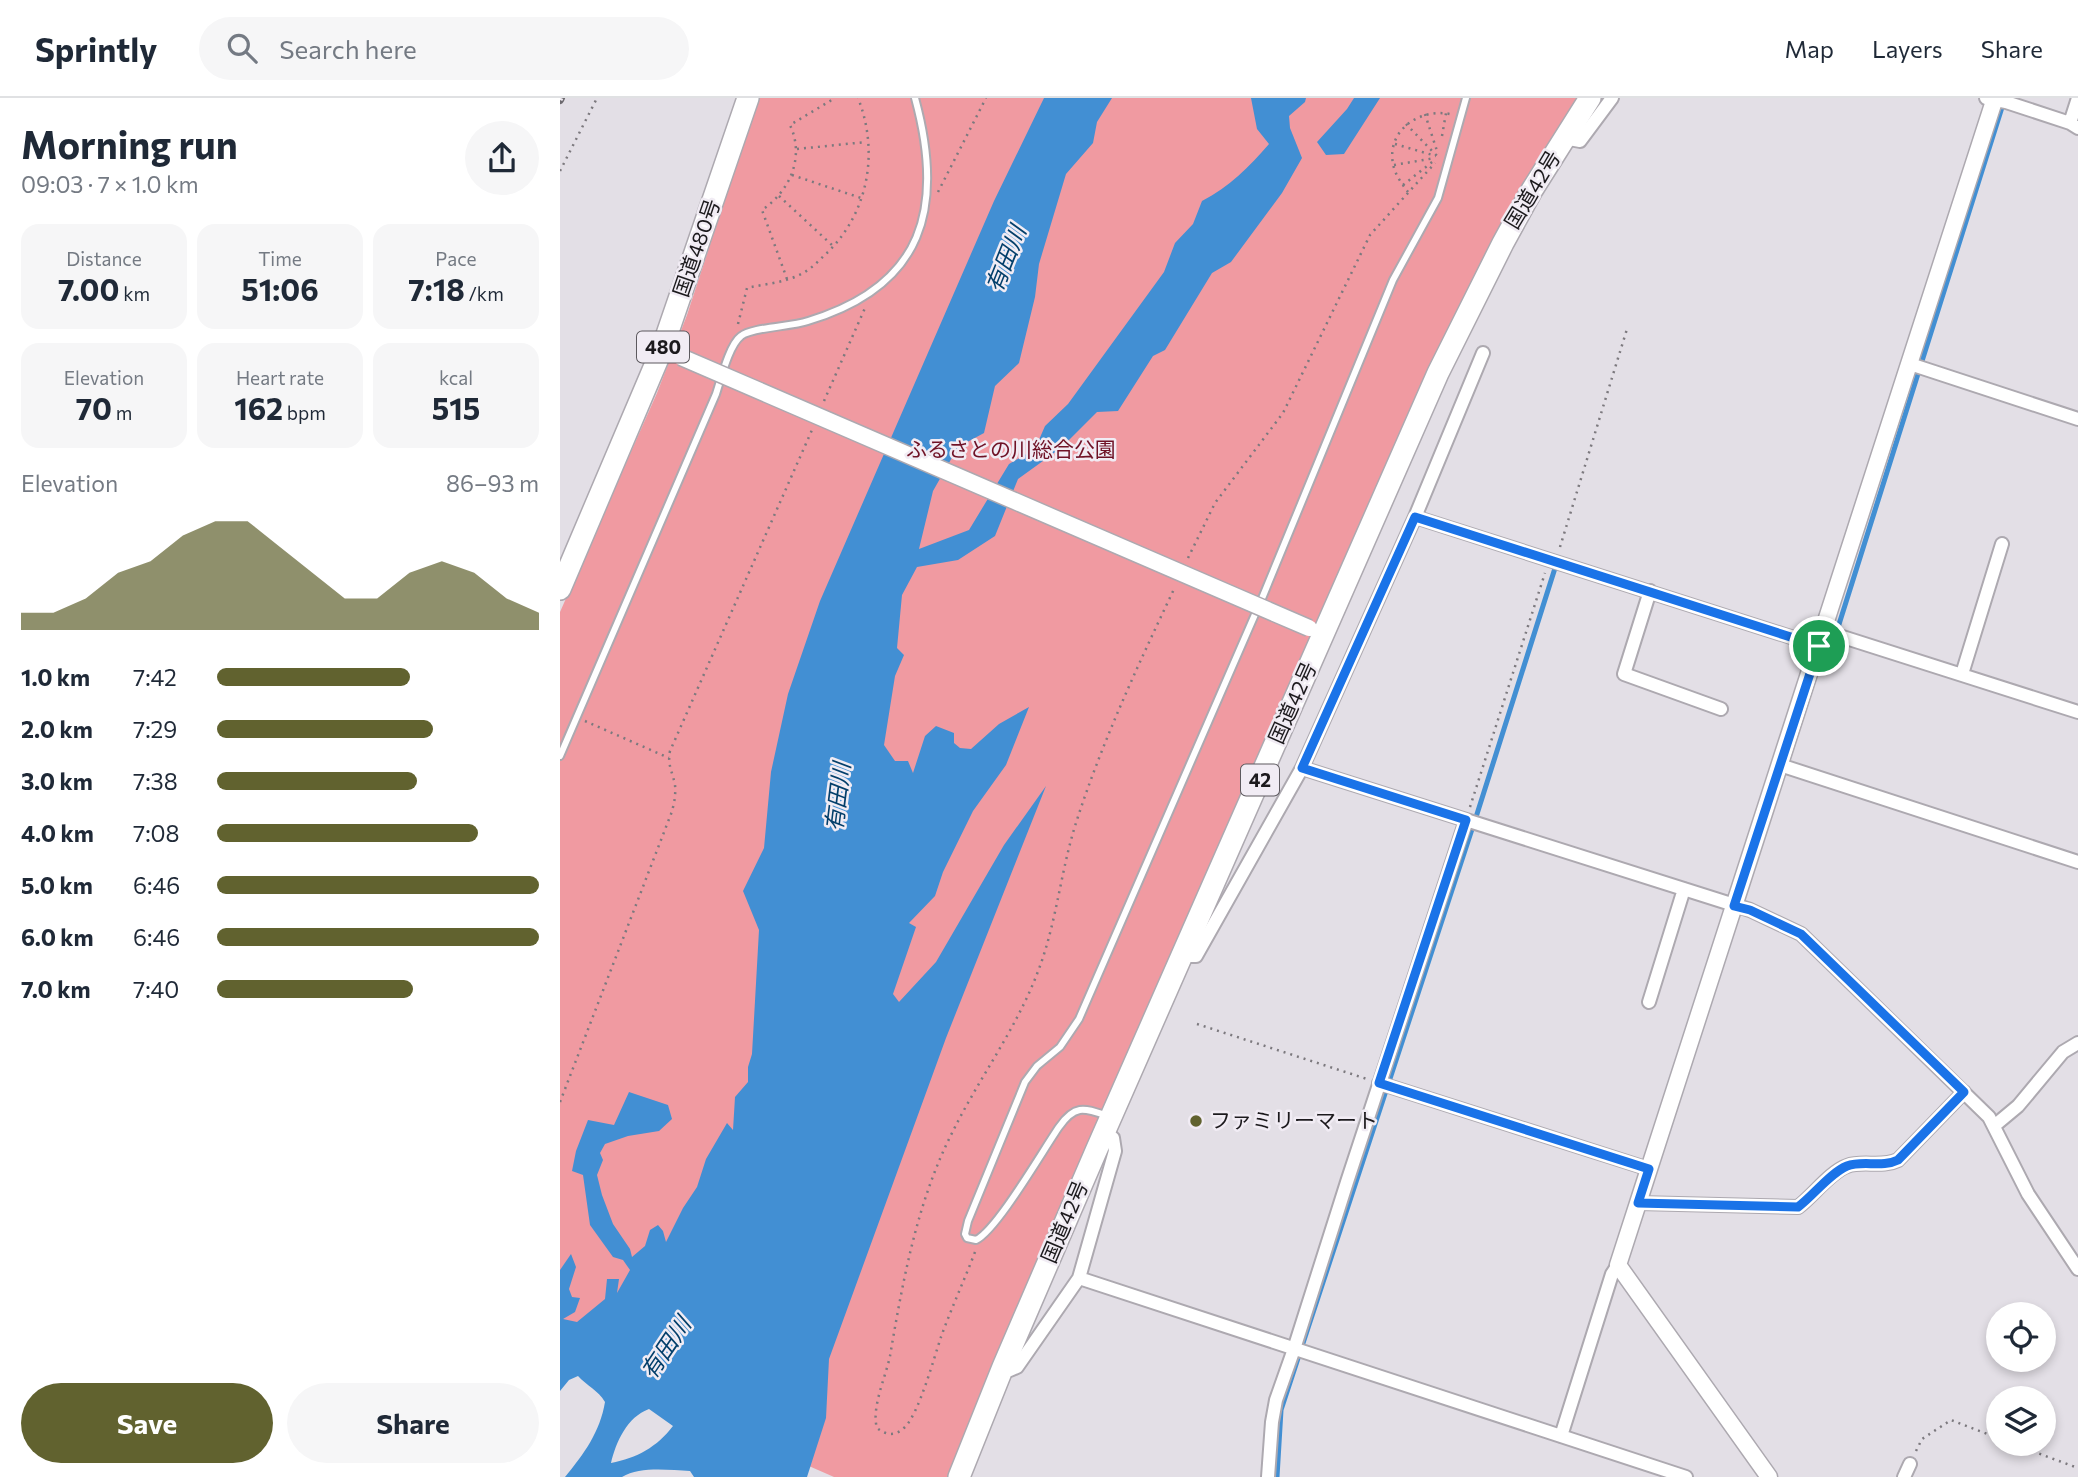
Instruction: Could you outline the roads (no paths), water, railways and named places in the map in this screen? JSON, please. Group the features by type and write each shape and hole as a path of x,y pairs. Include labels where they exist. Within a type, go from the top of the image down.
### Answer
{"highway":[{"name":"国道480号","path":"560,589 672,353 748,98"},
{"name":"国道42号","path":"959,1477 1003,1367 1182,956 1316,631 1438,373 1503,243 1590,98"}],"street":[{"path":"1564,138 1580,141 1612,98"},
{"path":"1561,1436 1910,364 1992,99 2074,125 2078,98"},
{"path":"1182,956 1196,956 1302,768 1415,517 1483,352"},
{"path":"672,353 1316,631"},
{"path":"1910,364 2078,418"},
{"path":"1415,517 1650,591 1962,674 2078,712"},
{"path":"1962,674 2002,544"},
{"path":"1650,591 1624,674 1721,709"},
{"path":"1780,765 2078,862"},
{"path":"1302,768 1750,910 1801,934 1989,1117 2028,1194 2078,1269"},
{"path":"1268,1477 1273,1411 1466,820"},
{"path":"1649,1002 1684,889"},
{"path":"1994,1126 2018,1106 2063,1052 2078,1043"},
{"path":"1379,1083 1649,1169"},
{"path":"1638,1203 1798,1207 1846,1166 1890,1164 1898,1160 1964,1092"},
{"path":"1003,1367 1010,1370 1017,1367 1079,1278 1115,1152 1108,1124"},
{"path":"1618,1265 1769,1477"},
{"path":"1079,1278 1561,1436 1645,1471 1686,1477"},
{"path":"1904,1477 1910,1464"}],"lane":[{"path":"560,756 738,337 749,331 813,320 848,306 893,275 912,250 927,203 924,142 915,98"},
{"path":"1108,1124 1086,1110 1071,1112 985,1234 971,1240 965,1234 965,1228 1018,1095 1031,1073 1060,1047 1079,1019 1263,596 1393,280 1437,198 1466,98"}],"water":[{"name":"有田川","path":"1044,98 1112,98 1097,122 1093,143 1066,174 1039,264 1035,297 1019,363 995,386 984,433 958,447 933,491 919,549 969,530 1009,464 1035,449 1045,426 1068,404 1164,272 1175,243 1193,224 1202,201 1238,176 1269,144 1257,129 1251,98 1306,98 1289,116 1290,128 1302,158 1282,193 1231,262 1212,273 1165,350 1153,356 1118,411 1097,412 1061,448 1018,479 995,536 958,560 917,567 902,595 897,648 904,655 895,676 884,745 895,761 908,761 913,773 925,736 936,726 954,733 954,743 960,748 971,749 999,724 1029,707 1006,765 973,811 943,872 935,896 909,923 916,927 893,994 899,1002 936,962 1004,845 1046,786 946,1038 829,1359 826,1418 807,1477 694,1477 690,1471 655,1470 637,1471 622,1477 565,1477 590,1442 605,1402 578,1376 569,1380 560,1391 560,1270 571,1254 576,1267 569,1289 572,1297 580,1298 575,1312 563,1319 577,1322 605,1299 607,1279 619,1279 617,1293 630,1270 623,1260 613,1257 590,1225 583,1175 572,1171 576,1151 588,1120 614,1125 629,1092 668,1105 672,1119 659,1131 628,1136 605,1144 600,1153 603,1160 597,1175 602,1195 613,1224 630,1249 632,1257 645,1246 650,1230 658,1225 666,1242 697,1187 706,1159 727,1123 733,1130 735,1097 748,1082 748,1067 752,1054 759,930 743,891 764,848 771,772 788,694 820,601 994,201","holes":["649,1409 673,1426 646,1450 611,1463 624,1431 641,1413"]},
{"path":"1354,98 1380,98 1344,154 1326,155 1317,142"}],"waterway":[{"path":"1800,646 1829,656 2004,101"},
{"path":"1277,1477 1281,1410 1558,565"}],"place":[{"name":"ファミリーマート","path":"1196,1121"}],"park label":[{"name":"ふるさとの川総合公園","path":"1011,450"}]}
